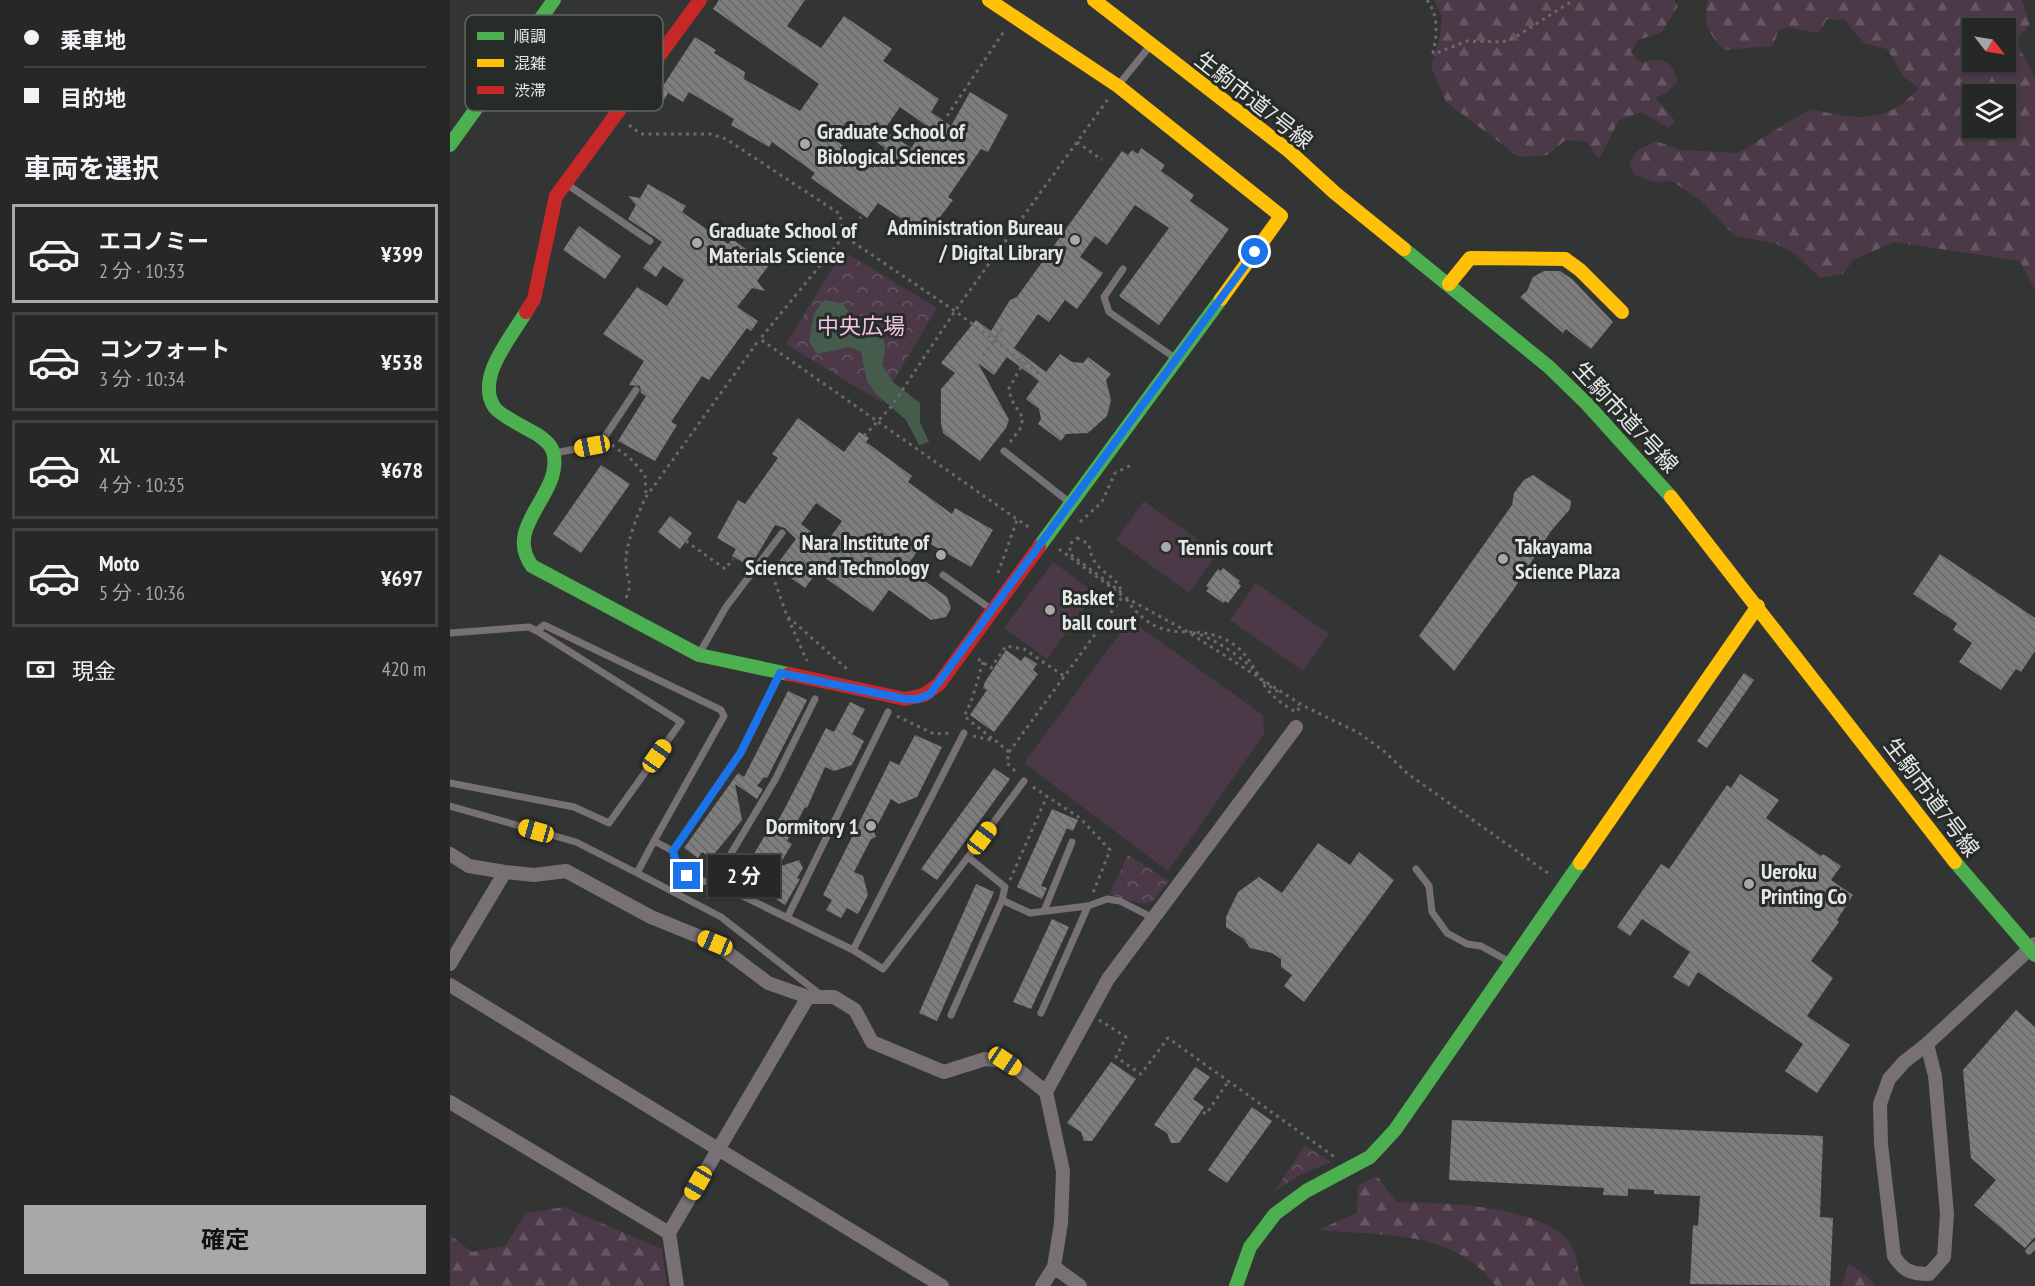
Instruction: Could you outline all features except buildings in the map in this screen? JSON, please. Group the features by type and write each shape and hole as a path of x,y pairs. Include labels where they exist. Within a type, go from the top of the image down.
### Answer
{"main road":[{"path":"543,15 554,0"},
{"path":"663,51 700,0"},
{"path":"618,112 556,196 534,299 492,370 488,387 495,408 547,441 554,453 555,474 525,529 524,555 532,566 699,655 905,699 918,699 930,694 939,684 1281,216 1118,86 988,0"},
{"name":"生駒市道7号線","path":"1094,0 1150,46 1289,152 1335,193 1549,367 1587,404 1686,514 1965,875 2034,949"},
{"path":"450,145 474,111"},
{"path":"1449,284 1470,258 1565,259 1580,270 1622,312"},
{"path":"1236,1286 1259,1230 1277,1212 1297,1196 1351,1169 1372,1155 1395,1130 1758,606"}],"street":[{"path":"1042,1286 1054,1267 1061,1223 1063,1171 1046,1092 1087,1013 1108,979 1296,727"},
{"path":"450,854 469,866 505,872 534,875 566,872 651,918 715,943 768,983 814,996 834,997 855,1010 872,1042 944,1072 985,1059 1005,1061 1046,1092"},
{"path":"450,964 505,872"},
{"path":"1927,1044 1935,1076 1947,1214 1944,1257 1929,1274 1914,1274 1901,1268 1894,1256 1880,1104 1889,1079 1904,1062 2034,949"},
{"path":"450,986 942,1286"},
{"path":"676,1286 669,1233 717,1150 814,996"},
{"path":"450,1102 669,1233"},
{"path":"1054,1267 1080,1286"}],"lane":[{"path":"1118,86 1150,46"},
{"path":"565,183 650,241"},
{"path":"1123,269 1104,297 1109,312 1177,360"},
{"path":"554,453 600,444 636,390"},
{"path":"1004,451 1071,503"},
{"path":"699,655 726,607 782,533"},
{"path":"943,575 993,611"},
{"path":"537,631 544,625 721,710 724,716 637,873"},
{"path":"450,633 530,627 681,722 609,823 574,807 450,783"},
{"path":"673,851 741,752 780,673"},
{"path":"714,882 770,790 815,699"},
{"path":"787,918 888,712"},
{"path":"853,950 964,733"},
{"path":"654,841 673,851 678,871 698,881 714,882 853,950 884,969 1024,781"},
{"path":"450,806 576,842 637,873 721,917 814,996"},
{"path":"1044,911 1072,842"},
{"path":"951,1016 1002,900 1005,887 968,857"},
{"path":"1416,868 1429,886 1432,912 1447,933 1467,944 1481,946 1510,962"},
{"path":"1002,900 1030,913 1088,906 1107,899 1154,918"},
{"path":"1041,1013 1088,906"},
{"path":"2030,1251 2035,1245"}],"path":[{"path":"1427,0 1436,15 1437,36 1433,53 1467,41 1502,42 1512,39 1574,0"},
{"path":"947,116 1014,18"},
{"path":"864,436 879,421 955,311 1118,86"},
{"path":"618,112 641,134 711,134 726,139 840,214 844,236 955,311 1042,376"},
{"path":"1077,142 1102,160"},
{"path":"619,613 629,591 631,579 626,565 637,514 646,497 760,339 861,217"},
{"path":"983,356 1004,326"},
{"path":"760,339 1124,595 1185,633 1188,633 1200,634 1221,646 1252,667 1256,671 1260,677 1264,684 1301,706 1296,712 1277,699 1267,688 1262,680 1252,663 1235,645 1203,633 1194,633 1185,633 1171,633 1155,626 1139,615 1124,595 1119,585 1094,563 1089,544 1081,538 1072,541 1069,548 1070,554 1124,595 1188,632 1302,705 1359,733 1408,774 1564,884"},
{"path":"1004,451 1023,423 1021,413 1011,399 1009,388 1024,362"},
{"path":"605,437 645,475 646,497"},
{"path":"1073,528 1102,502 1115,473 1131,465"},
{"path":"995,580 1018,519"},
{"path":"686,541 725,569 733,560"},
{"path":"765,555 787,616 816,680"},
{"path":"1009,752 1124,595"},
{"path":"787,616 848,670"},
{"path":"991,668 1006,646 1024,649 1064,676"},
{"path":"983,662 974,688 973,702 964,716 996,741"},
{"path":"1005,887 1010,882 1047,796"},
{"path":"1087,1013 1126,1037 1116,1057 1141,1074 1168,1038 1351,1169"},
{"path":"1203,1112 1206,1114 1228,1081"}],"green space":[{"path":"1434,0 1674,0 1678,6 1662,32 1638,40 1631,53 1642,63 1661,60 1673,69 1677,82 1669,91 1656,98 1675,121 1668,128 1642,112 1619,120 1599,159 1587,142 1566,140 1547,155 1519,157 1446,102 1431,66 1440,36 1442,16"},
{"path":"1708,0 2022,0 2030,24 2016,41 2035,78 2035,290 2020,261 1894,242 1853,260 1843,274 1820,278 1795,254 1775,243 1735,236 1700,200 1672,181 1654,182 1634,175 1629,163 1638,150 1656,141 1680,150 1738,153 1810,109 1855,117 1881,114 1894,109 1919,88 1904,77 1887,49 1864,43 1845,20 1827,19 1819,33 1788,27 1778,31 1773,46 1724,50 1708,28 1706,15"},
{"name":"中央広場","path":"843,251 937,308 881,402 786,344"},
{"name":"Tennis court","path":"1144,501 1217,553 1189,593 1116,540"},
{"name":"Basket ball court","path":"1053,562 1095,593 1047,659 1004,628"},
{"name":"Tennis court","path":"1256,583 1329,634 1303,671 1230,620"},
{"path":"1130,620 1263,715 1264,734 1168,871 1024,763"},
{"path":"1128,855 1169,881 1153,901 1142,903 1109,895"},
{"path":"1305,1145 1331,1162 1302,1174 1275,1191"},
{"path":"1377,1176 1397,1202 1440,1203 1492,1209 1517,1214 1559,1232 1572,1246 1584,1286 1496,1286 1479,1267 1459,1254 1438,1245 1391,1235 1318,1230 1357,1213 1358,1186"},
{"path":"564,1207 662,1249 667,1286 450,1286 450,1235 472,1252 505,1246 526,1213"},
{"path":"1849,1264 1868,1277 1875,1286 1842,1286"}],"shaded area":[{"path":"824,300 842,303 858,320 879,330 885,347 882,365 893,382 920,403 920,422 929,442 919,445 906,420 877,395 867,381 861,352 850,347 817,354 809,341 814,314"}],"traffic: fast":[{"path":"543,15 554,0"},
{"path":"450,145 474,111"},
{"path":"1404,249 1549,367 1587,404 1671,497"},
{"path":"1039,547 1221,299"},
{"path":"526,312 497,358 489,384 490,397 495,408 541,437 552,449 554,456 554,471 549,485 528,525 524,538 525,552 532,566 699,655 789,674"},
{"path":"1955,862 2035,955"},
{"path":"1236,1286 1250,1247 1275,1214 1306,1191 1370,1157 1395,1130 1580,863"}],"traffic: slow":[{"path":"989,0 1118,86 1281,216 1221,299"},
{"path":"1094,0 1289,151 1335,193 1404,249"},
{"path":"1449,284 1470,258 1565,259 1580,270 1622,312"},
{"path":"1671,497 1955,862"},
{"path":"1580,863 1758,606"}],"traffic: jam":[{"path":"663,50 700,0"},
{"path":"526,312 534,299 556,196 618,111"},
{"path":"789,674 905,699 924,695 939,684 1039,547"}],"place":[{"name":"Graduate School of Biological Sciences","path":"805,144"},
{"name":"Administration Bureau / Digital Library","path":"1075,240"},
{"name":"Graduate School of Materials Science","path":"697,243"},
{"name":"Tennis court","path":"1166,547"},
{"name":"Nara Institute of Science and Technology","path":"941,555"},
{"name":"Takayama Science Plaza","path":"1503,559"},
{"name":"Basket ball court","path":"1050,610"},
{"name":"Dormitory 1","path":"871,826"},
{"name":"Ueroku Printing Co","path":"1749,884"}],"route":[{"path":"687,876 678,871 673,851 741,752 780,673 905,699 918,699 930,694 1255,252"}]}
